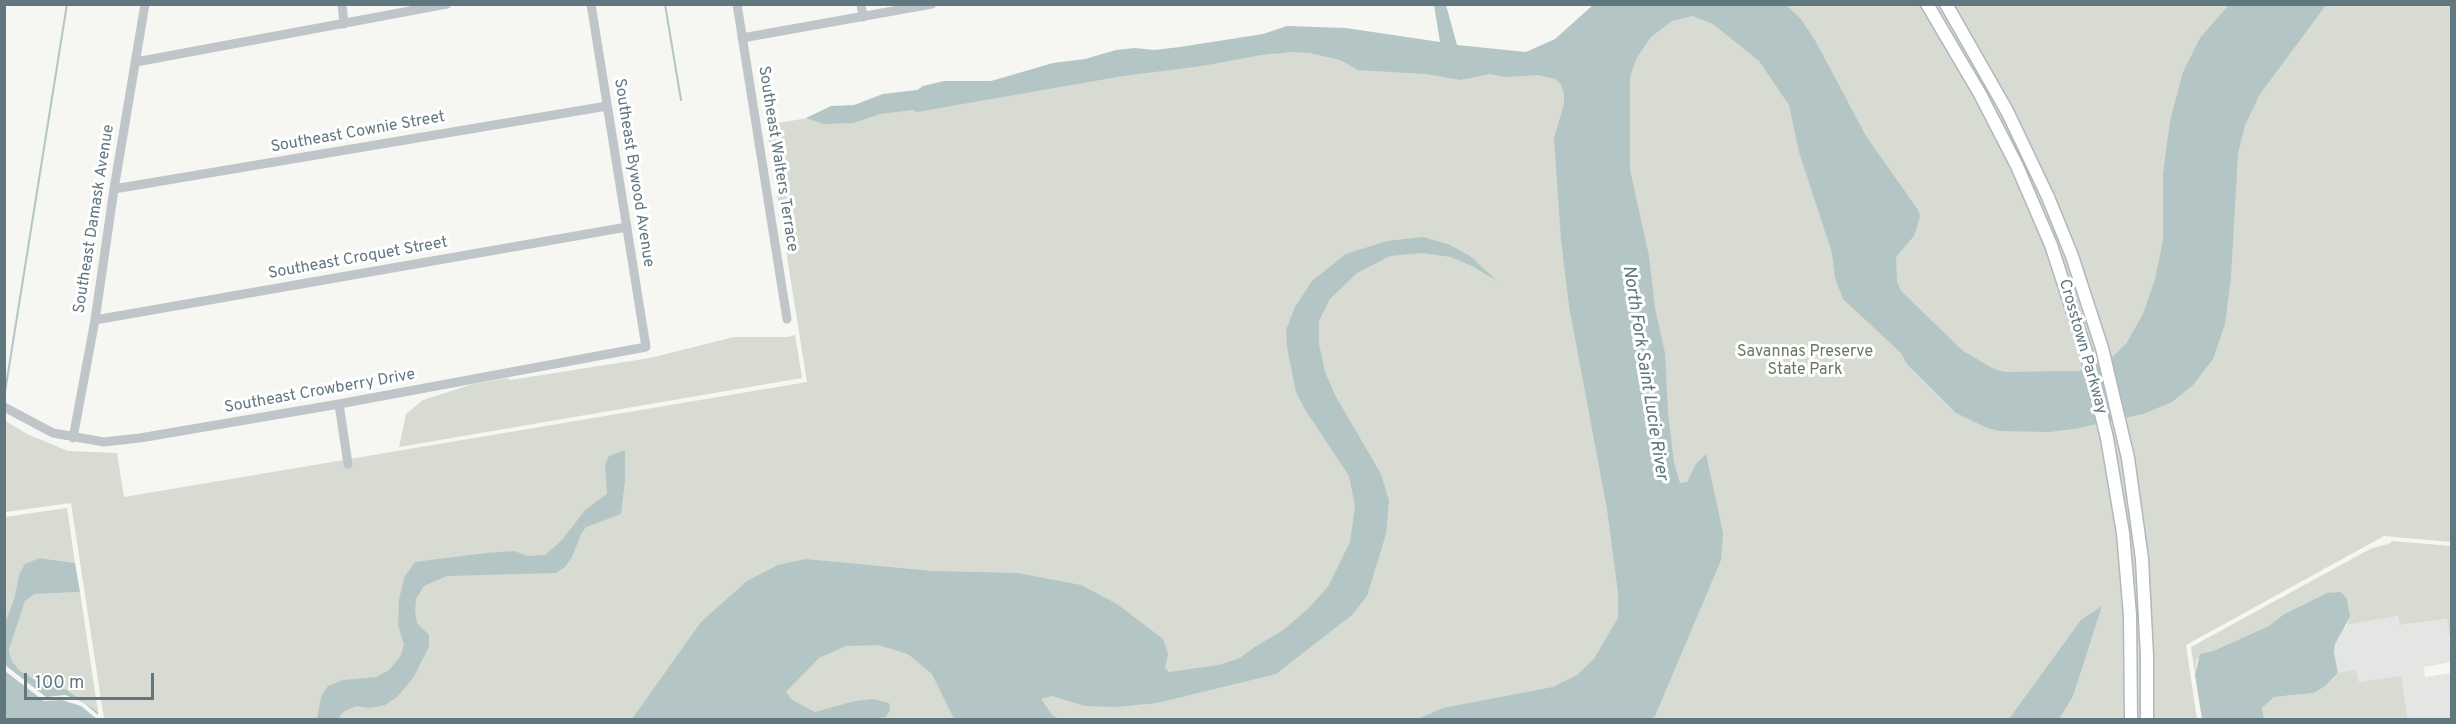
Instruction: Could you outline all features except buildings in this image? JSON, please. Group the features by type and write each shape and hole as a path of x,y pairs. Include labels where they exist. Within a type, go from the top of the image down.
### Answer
{"main road":[{"name":"Crosstown Parkway","path":"1927,4 1980,94 2020,174 2054,253 2086,352 2109,446 2122,524 2130,615 2131,720"},
{"name":"Crosstown Parkway","path":"1946,4 2007,111 2039,177 2072,256 2102,348 2128,458 2141,550 2147,644 2147,720"}],"street":[{"name":"Southeast Damask Avenue","path":"73,438 95,320 145,4"},
{"path":"342,4 344,24"},
{"path":"136,62 447,4"},
{"name":"Southeast Bywood Avenue","path":"591,4 646,347"},
{"name":"Southeast Walters Terrace","path":"737,4 786,319"},
{"path":"861,4 862,17"},
{"path":"742,38 932,4"},
{"name":"Southeast Cownie Street","path":"114,189 607,106"},
{"name":"Southeast Croquet Street","path":"95,320 627,227"},
{"name":"Southeast Crowberry Drive","path":"4,406 53,433 104,442 339,404 646,347"},
{"path":"339,404 348,465"}],"shaded area":[{"path":"2399,616 2401,625 2448,619 2451,662 2424,667 2425,677 2451,673 2451,719 2408,719 2401,677 2359,682 2356,671 2338,673 2334,652 2335,644 2338,635 2347,625"}],"green space":[{"name":"Savannas Preserve State Park","path":"1643,5 2451,5 2451,542 2384,536 2186,645 2197,719 104,719 71,503 5,512 4,420 27,434 68,451 117,453 124,497 807,382 766,125 1243,45 1579,69"},
{"path":"795,335 802,378 399,447 406,414 423,400 473,384 650,358 734,337"},
{"path":"67,508 75,563 40,558 19,575 14,599 5,623 5,517"},
{"path":"2391,541 2451,546 2451,647 2447,619 2400,625 2398,616 2347,625 2350,617 2327,593 2284,614 2270,626 2205,653 2197,660 2195,675 2191,647 2370,549 2391,543"},
{"path":"80,592 98,712 67,690 34,679 20,671 12,661 9,650 25,601 35,594"},
{"path":"2356,670 2359,682 2401,676 2408,719 2264,719 2262,708 2274,697 2314,693 2338,673"}],"water":[{"name":"North Fork Saint Lucie River","path":"1434,5 1446,5 1457,45 1526,52 1555,39 1593,5 1786,5 1801,19 1816,42 1866,136 1918,210 1920,217 1914,236 1896,257 1897,281 1901,291 1963,351 1994,369 2005,372 2078,371 2106,363 2126,344 2143,314 2155,279 2163,240 2163,174 2170,121 2183,72 2200,38 2229,5 2326,5 2260,94 2245,125 2238,153 2231,277 2225,324 2213,359 2193,385 2172,402 2143,414 2049,432 1998,431 1956,413 1907,364 1901,353 1843,299 1835,278 1832,253 1799,152 1789,105 1759,61 1713,24 1692,16 1672,21 1651,37 1636,59 1630,77 1630,170 1649,256 1655,308 1665,353 1668,412 1674,463 1680,483 1687,482 1696,464 1706,454 1723,533 1721,560 1655,716 1651,719 1418,719 1443,708 1553,687 1577,675 1594,659 1618,618 1618,593 1607,509 1569,306 1561,239 1554,138 1564,104 1561,84 1555,79 1538,75 1505,77 1490,74 1460,80 1426,74 1358,70 1340,60 1310,53 1292,52 1123,76 917,112 913,110 880,114 853,123 824,124 806,118 831,106 854,105 883,94 917,90 923,86 944,81 991,81 1053,63 1085,59 1116,50 1180,47 1263,34 1287,26 1346,28 1440,42"},
{"path":"1423,237 1450,245 1470,256 1497,281 1451,257 1422,253 1390,256 1357,273 1330,299 1319,321 1319,344 1325,372 1335,395 1381,474 1389,501 1386,534 1367,596 1352,615 1276,674 1157,703 1115,707 1085,706 1052,696 1041,699 1053,716 1060,719 954,719 932,674 908,654 878,645 846,646 819,658 786,692 792,700 815,712 855,701 873,699 889,703 890,710 886,717 865,720 632,719 701,622 747,581 778,565 805,559 932,571 1017,573 1081,585 1117,604 1163,639 1168,654 1165,668 1169,672 1219,665 1240,658 1282,631 1309,608 1329,585 1350,542 1355,506 1349,476 1296,392 1286,330 1295,307 1312,281 1346,254 1387,241"},
{"path":"625,450 625,480 621,514 586,527 565,567 556,573 447,576 424,586 416,599 415,611 417,623 429,635 429,647 413,678 397,697 385,705 369,708 356,706 343,712 338,719 317,719 321,697 328,686 343,680 376,677 389,670 400,657 404,645 398,625 399,600 404,578 415,562 514,551 528,556 545,555 562,540 586,509 607,494 605,465 609,456"},
{"path":"40,558 75,563 80,592 35,594 25,601 9,650 12,661 20,671 34,679 67,690 98,712 98,715 83,702 65,695 46,697 5,665 5,623 14,599 19,575 25,564"},
{"path":"2341,592 2347,599 2350,617 2335,644 2334,652 2338,673 2325,686 2314,693 2274,697 2262,708 2264,719 2202,719 2195,675 2200,654 2213,651 2269,626 2284,614 2327,593"},
{"path":"2102,606 2073,696 2059,719 2009,719 2081,620"},
{"path":"5,671 44,701 62,700 81,706 97,719 5,719"}],"waterway":[{"path":"5,392 67,4"},
{"path":"665,4 681,100"}]}
